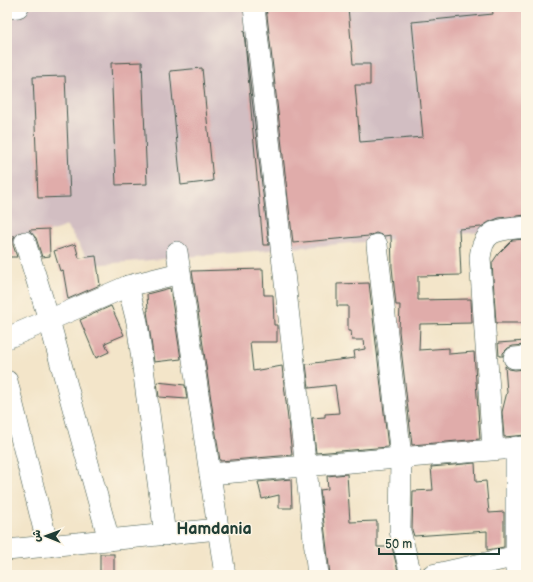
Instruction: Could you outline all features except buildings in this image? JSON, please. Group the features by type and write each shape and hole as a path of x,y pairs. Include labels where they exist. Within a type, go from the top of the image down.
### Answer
{"street":[{"path":"7,8 18,7"},
{"path":"254,7 318,575"},
{"path":"493,450 480,258 481,250 483,242 487,236 493,232 526,227"},
{"path":"25,242 49,320 109,540"},
{"path":"378,245 401,457 400,531 411,575"},
{"path":"177,252 225,575"},
{"path":"7,338 128,286 180,273"},
{"path":"128,286 137,322 165,535"},
{"path":"7,381 48,546"},
{"path":"210,474 521,447 519,562 432,575"},
{"path":"7,550 218,529"}],"shaded area":[{"path":"7,7 526,7 526,228 92,265 67,226 7,247"}],"district":[{"name":"Hamdania","path":"214,528"}]}
